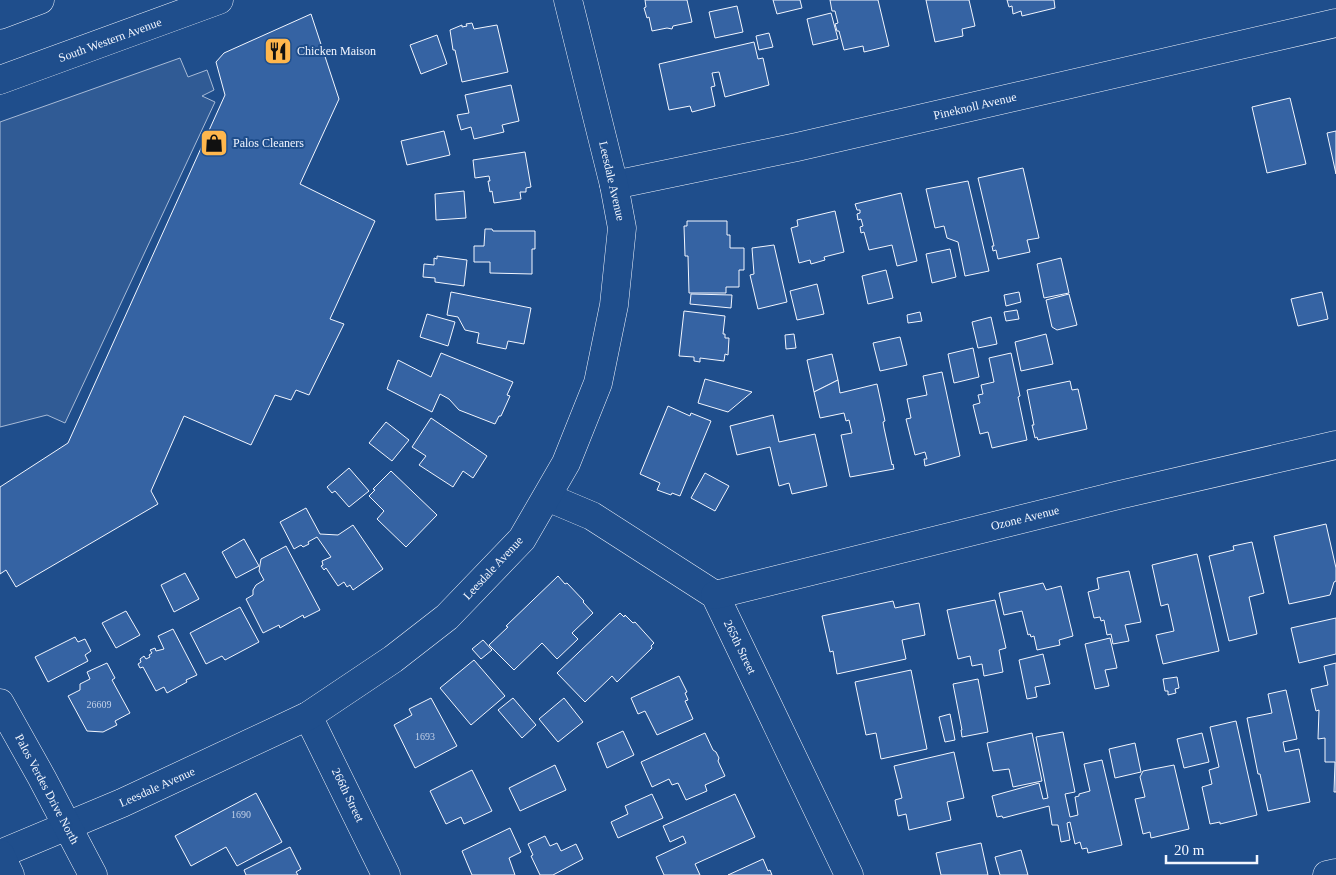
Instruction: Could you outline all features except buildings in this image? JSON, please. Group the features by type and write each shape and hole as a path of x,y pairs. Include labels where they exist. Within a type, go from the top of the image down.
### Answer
{"street":[{"path":"0,15 40,0"},
{"name":"South Western Avenue","path":"0,80 219,0"},
{"name":"Leesdale Avenue","path":"0,854 68,827 308,716 393,660 447,617 522,539 566,463 598,383 614,305 622,228 614,185 568,0"},
{"name":"Pineknoll Avenue","path":"614,185 883,127 1336,23"},
{"name":"Ozone Avenue","path":"715,595 1119,494 1336,445"},
{"path":"547,497 592,516 715,595"},
{"name":"265th Street","path":"715,595 849,875"},
{"name":"Palos Verdes Drive North","path":"0,703 93,875"},
{"name":"266th Street","path":"308,716 386,875"},
{"path":"0,854 10,875"},
{"path":"1327,875 1336,873"}],"shaded area":[{"path":"180,58 188,77 207,70 214,90 202,96 215,102 65,423 47,415 0,427 0,122"}],"place":[{"name":"Chicken Maison","path":"278,51"},
{"name":"Palos Cleaners","path":"214,143"}]}
